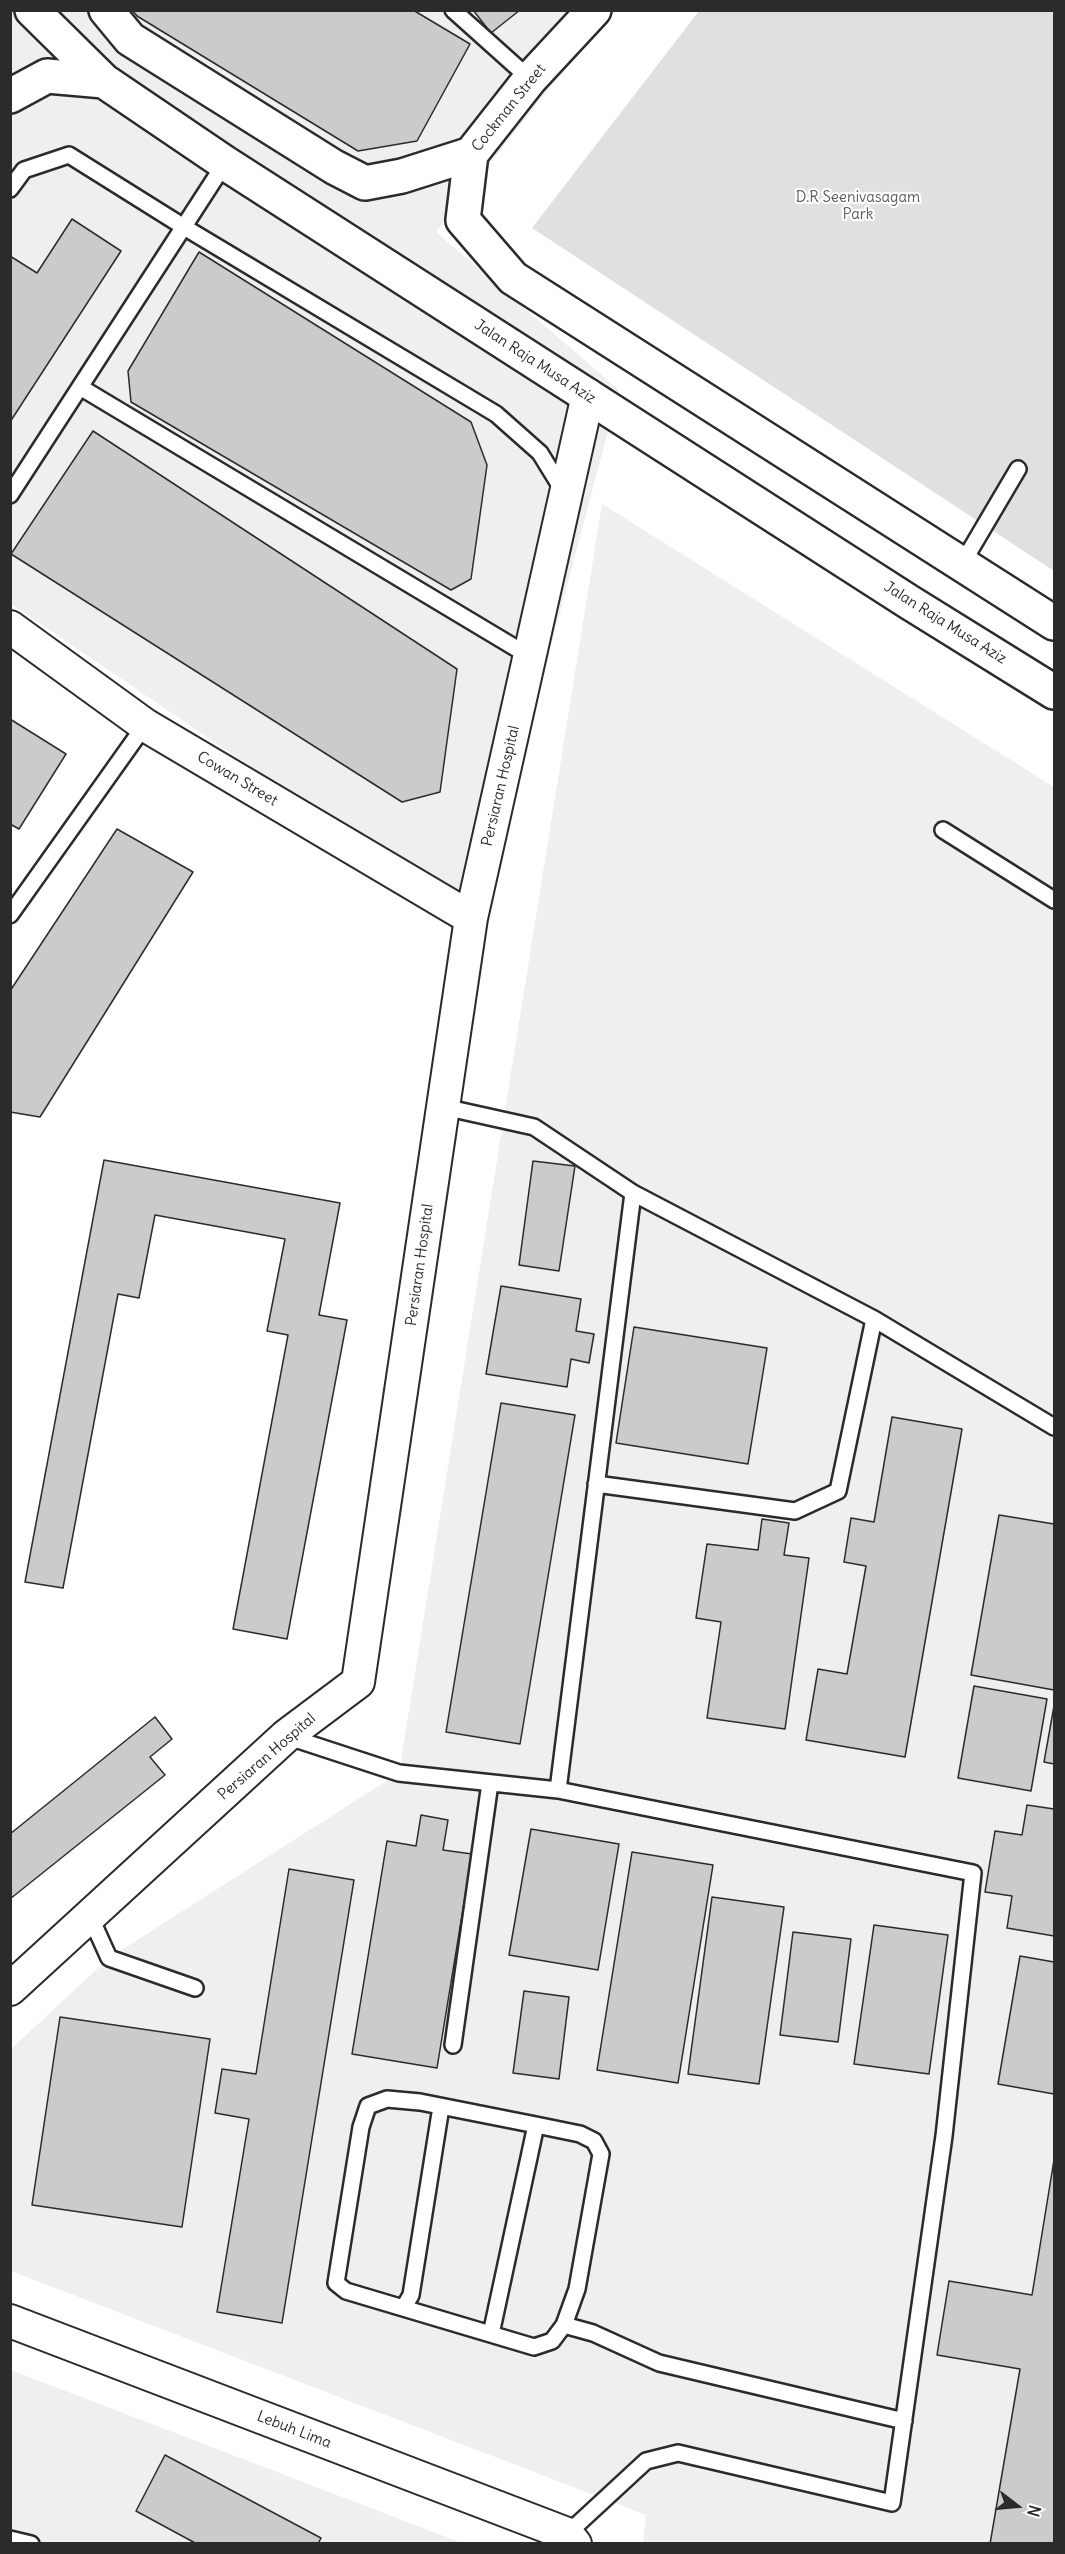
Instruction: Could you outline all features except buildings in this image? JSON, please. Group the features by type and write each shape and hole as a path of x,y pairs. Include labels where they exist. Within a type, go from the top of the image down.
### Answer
{"main road":[{"name":"Jalan Raja Musa Aziz","path":"32,10 104,81 225,163 909,602 1054,692"},
{"path":"106,10 130,39 334,167 365,183 402,176 471,154"},
{"name":"Cockman Street","path":"594,10 530,79 471,154 463,220 513,278 962,564"},
{"path":"10,96 47,76 104,81"},
{"path":"962,564 1054,623"}],"street":[{"name":"Persiaran Hospital","path":"10,1989 286,1736 358,1682 471,918 588,395"},
{"name":"Cowan Street","path":"10,627 146,725 471,918"},
{"name":"Lebuh Lima","path":"10,2321 571,2539"}],"lane":[{"path":"453,10 530,79"},
{"path":"10,189 24,170 69,155 184,227 496,414 540,453 566,496"},
{"path":"10,495 225,163"},
{"path":"80,387 530,656"},
{"path":"962,564 1018,469"},
{"path":"10,915 146,725"},
{"path":"943,830 1054,900"},
{"path":"444,1107 534,1126 633,1194 874,1319 1054,1427"},
{"path":"558,1790 633,1194"},
{"path":"596,1484 795,1511 838,1491 874,1319"},
{"path":"286,1736 399,1773 558,1790 974,1873 948,2106 892,2503 678,2453 646,2461 571,2539"},
{"path":"453,2045 490,1783"},
{"path":"90,1916 109,1958 195,1988"},
{"path":"387,2100 420,2102 441,2107 580,2134 594,2141 601,2154 577,2289 564,2325 552,2341 534,2347 346,2290 336,2283 361,2127 368,2106 387,2100"},
{"path":"404,2307 411,2295 441,2107"},
{"path":"491,2334 536,2125"},
{"path":"564,2325 593,2333 659,2363 904,2421"},
{"path":"10,2539 31,2544"}],"shaded area":[{"path":"10,11 610,11 436,232 619,390 478,921 11,604"},
{"path":"602,504 1054,787 1054,2543 643,2543 646,2515 11,2271 11,2049 109,1958 399,1773"},
{"path":"11,2370 462,2543 11,2543"}],"green space":[{"name":"D.R Seenivasagam Park","path":"699,11 1054,11 1054,571 532,228"}]}
